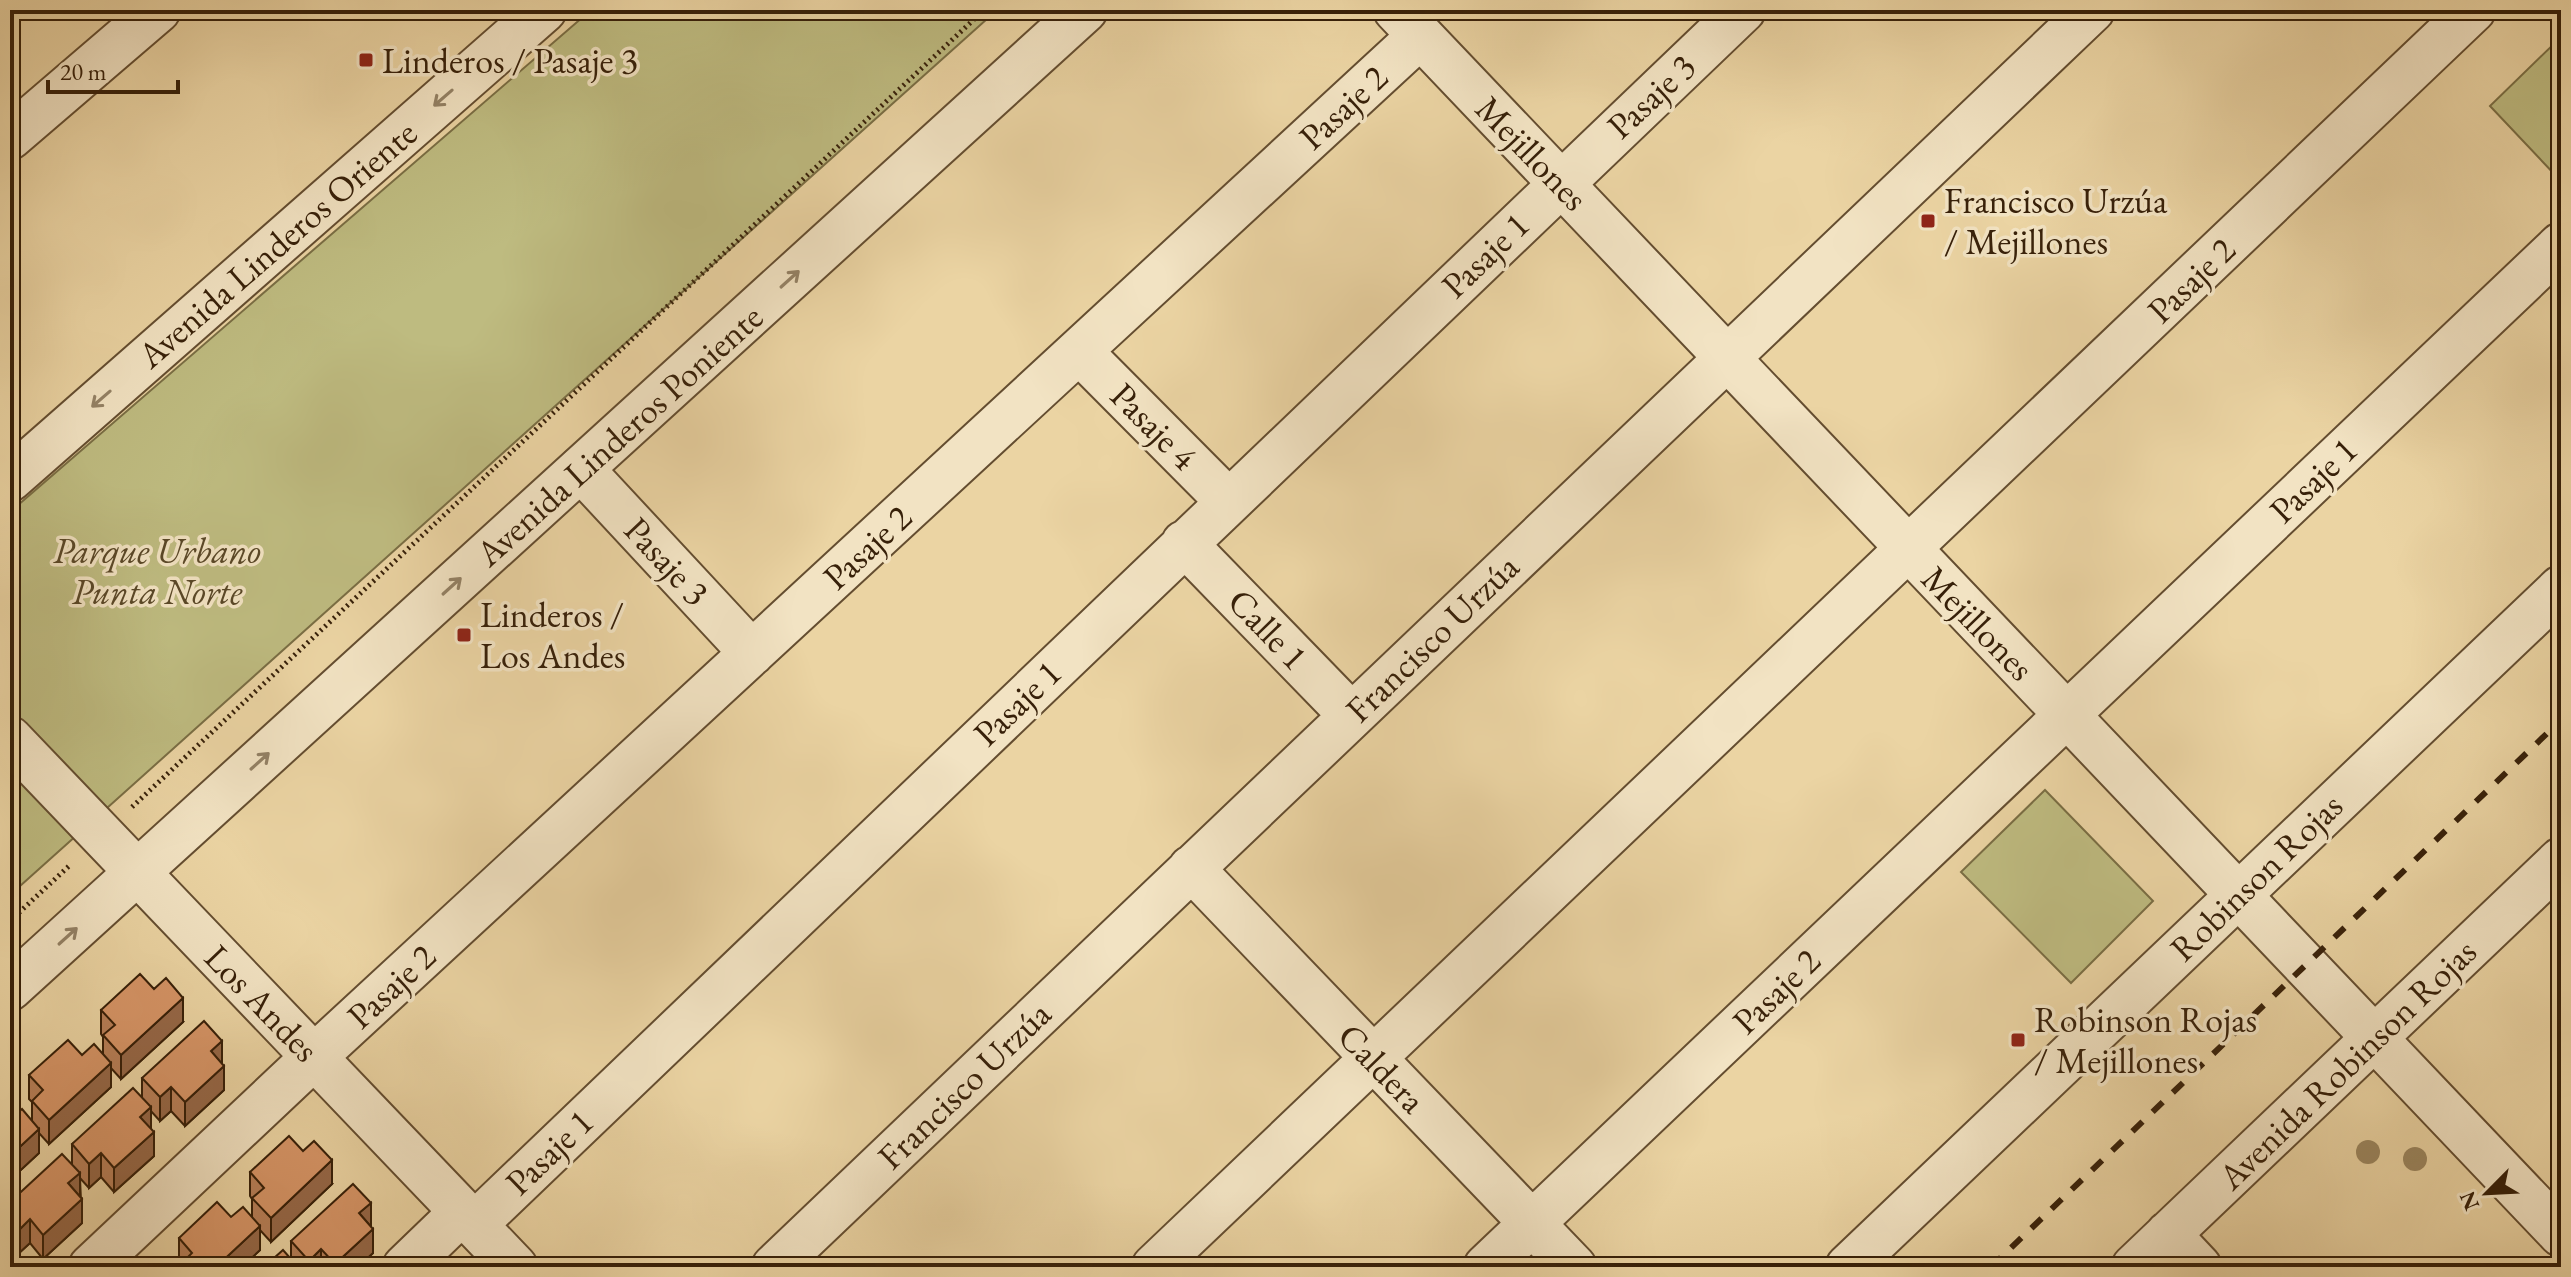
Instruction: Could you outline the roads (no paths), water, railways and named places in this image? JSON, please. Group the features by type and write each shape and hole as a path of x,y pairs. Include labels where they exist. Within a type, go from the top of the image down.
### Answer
{"street":[{"path":"10,137 158,10"},
{"name":"Avenida Linderos Oriente","path":"10,479 544,10"},
{"name":"Avenida Linderos Poniente","path":"10,988 1085,10"},
{"name":"Pasaje 3","path":"1560,183 1743,10"},
{"name":"Francisco Urzúa","path":"774,1267 2092,10"},
{"name":"Pasaje 2","path":"1908,549 2473,10"},
{"name":"Mejillones","path":"1416,21 1560,183 2561,1234"},
{"name":"Pasaje 2","path":"91,1267 1079,351 1416,21"},
{"name":"Pasaje 1","path":"405,1267 468,1218 1184,543 1560,183"},
{"name":"Pasaje 1","path":"2066,715 2561,245"},
{"name":"Pasaje 4","path":"1079,351 1228,501"},
{"name":"Pasaje 3","path":"581,469 752,653"},
{"name":"Calle 1","path":"1184,543 1351,715"},
{"path":"1154,1267 1908,549"},
{"name":"Robinson Rojas","path":"1848,1267 2561,588"},
{"name":"Pasaje 2","path":"1486,1267 2066,715"},
{"name":"Los Andes","path":"10,739 515,1267"},
{"name":"Avenida Robinson Rojas","path":"2134,1267 2561,860"},
{"name":"Caldera","path":"1191,868 1574,1267"},
{"path":"2168,1234 2199,1267"}],"railway":[{"path":"1991,1267 2561,720"}],"place":[{"name":"Linderos / Pasaje 3","path":"366,60"},
{"name":"Francisco Urzúa / Mejillones","path":"1928,221"},
{"name":"Linderos / Los Andes","path":"464,635"},
{"name":"Robinson Rojas / Mejillones","path":"2018,1040"}],"park label":[{"name":"Parque Urbano Punta Norte","path":"157,570"}]}
